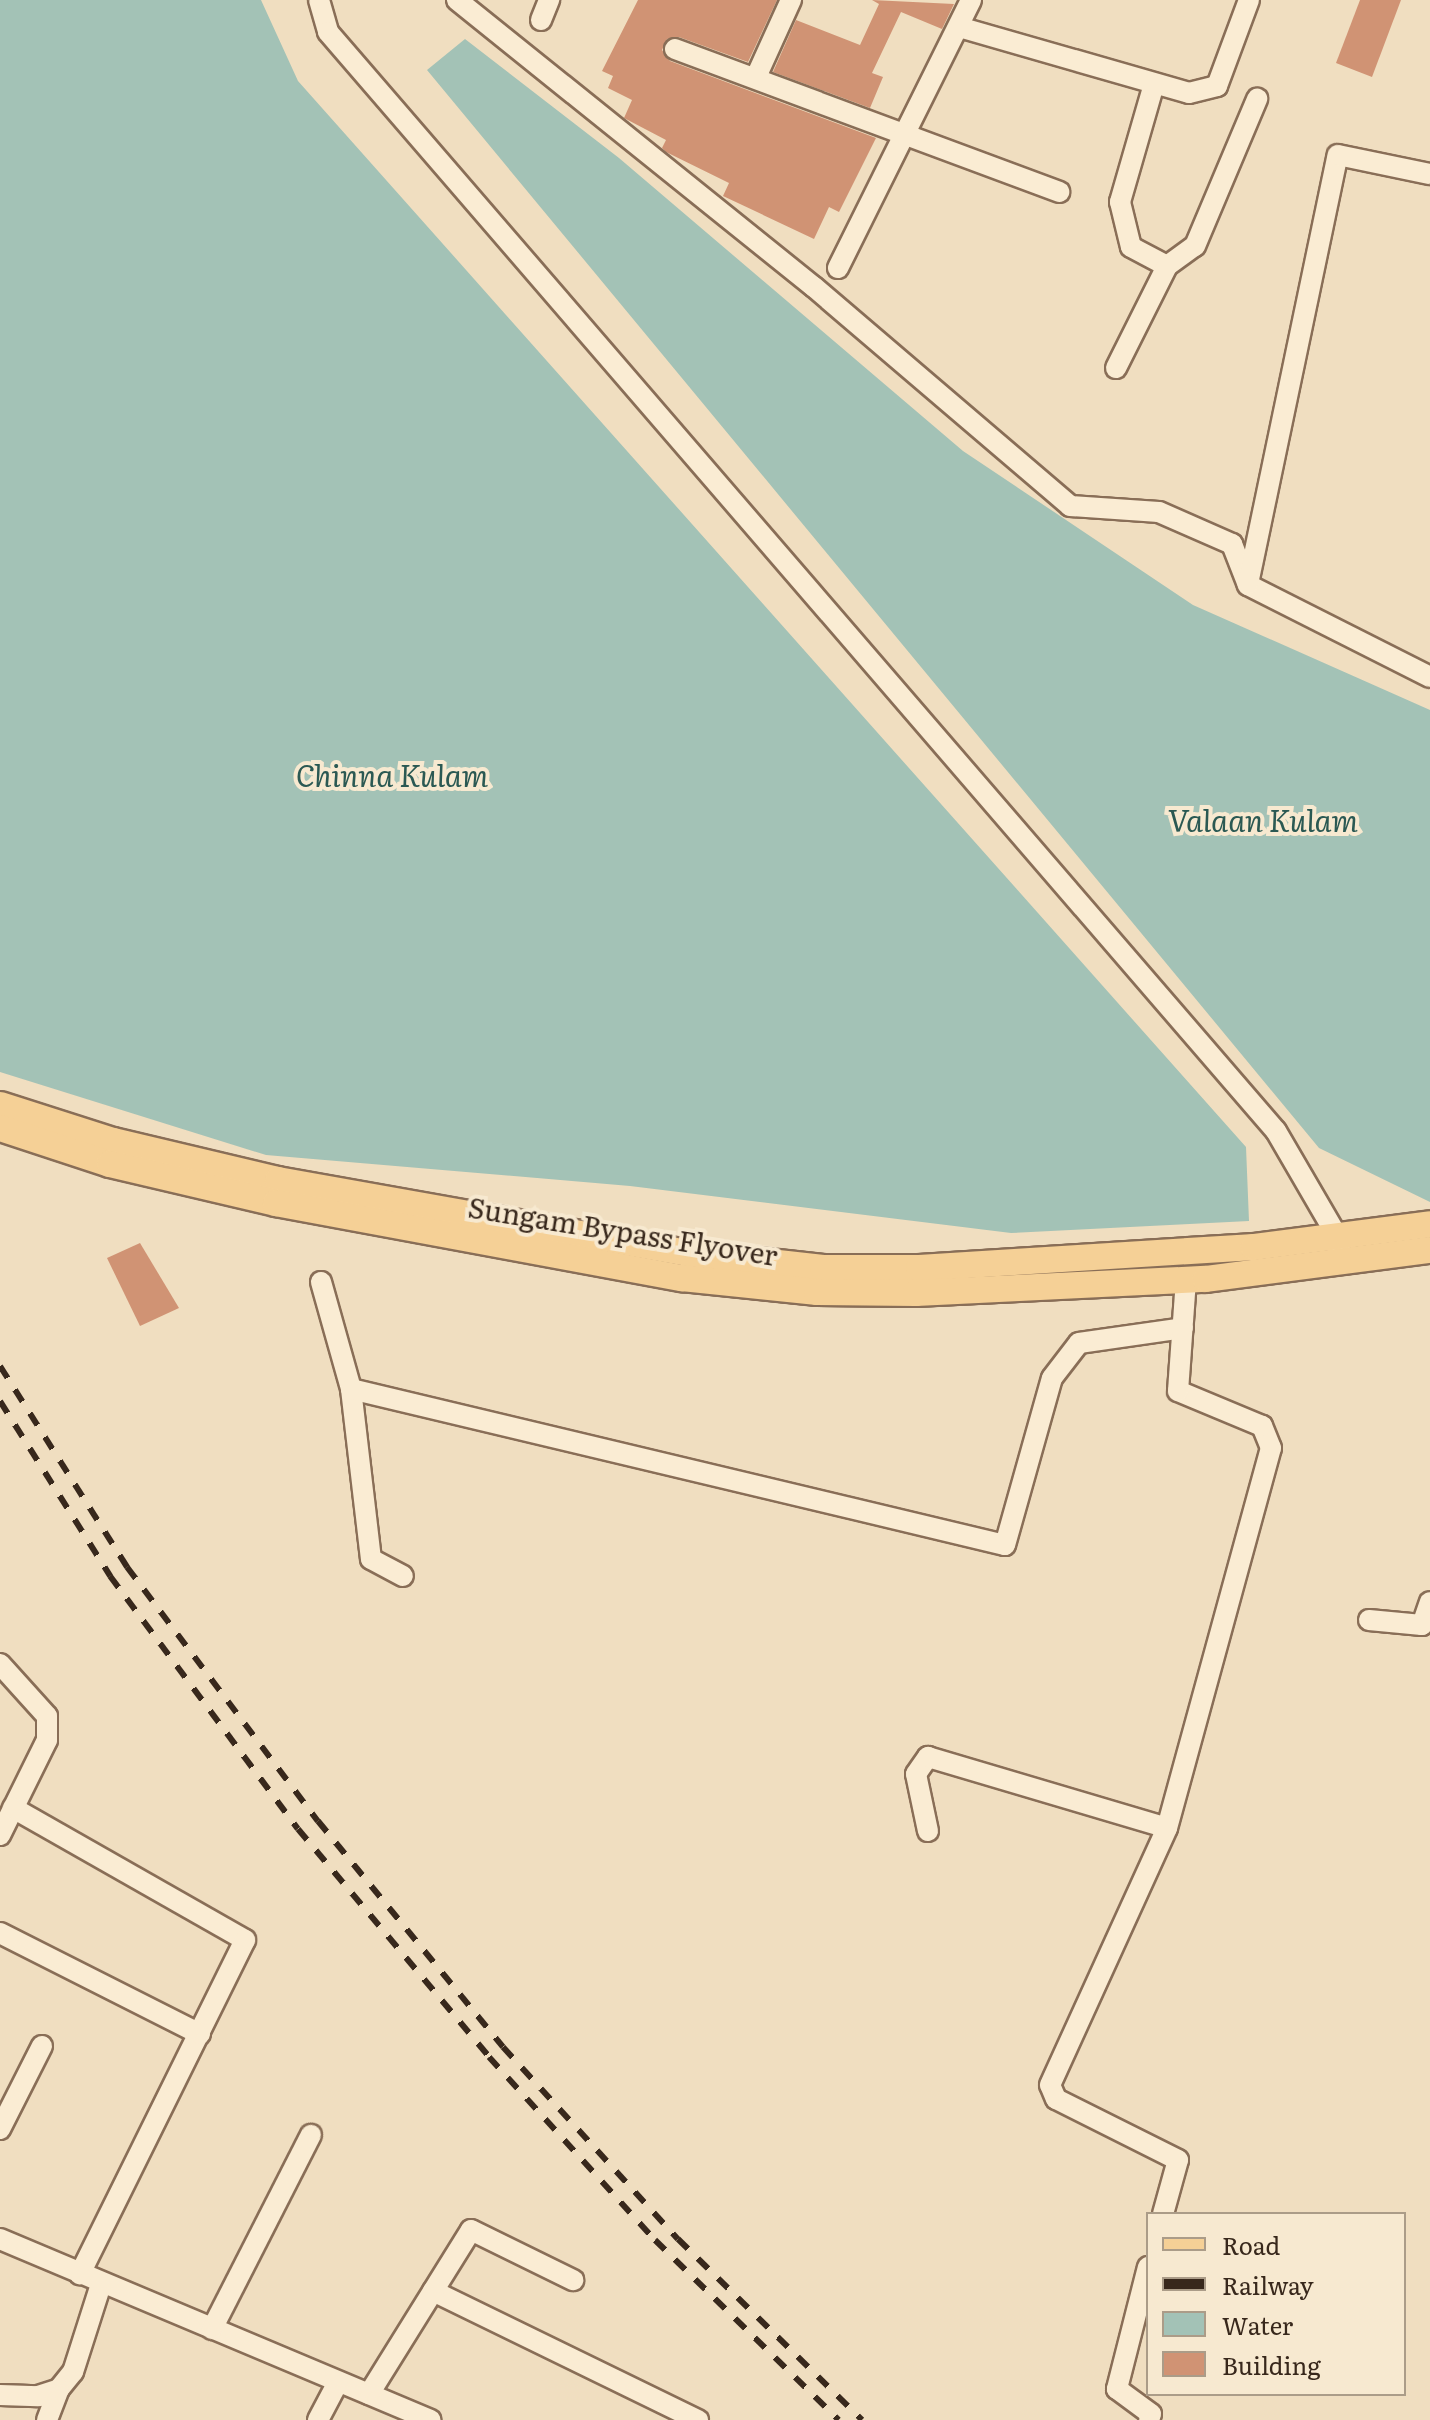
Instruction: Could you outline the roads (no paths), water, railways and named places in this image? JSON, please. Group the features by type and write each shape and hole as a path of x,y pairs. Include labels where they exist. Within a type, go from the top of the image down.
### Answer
{"main road":[{"name":"Sungam Bypass Flyover","path":"0,1105 113,1141 278,1180 688,1253 820,1280 916,1293 1186,1279 1430,1250"},
{"name":"Sungam Bypass Flyover","path":"0,1128 110,1164 276,1203 682,1278 820,1280 919,1268 1254,1247 1430,1224"}],"street":[{"path":"319,0 328,32 1276,1131 1336,1234 1343,1262"},
{"path":"457,0 814,287 1070,506 1159,512 1232,544 1248,585 1430,677"},
{"path":"541,20 549,0"},
{"path":"756,77 791,0"},
{"path":"838,268 971,0"},
{"path":"959,27 1189,93 1217,86 1249,0"},
{"path":"675,49 1059,192"},
{"path":"1154,84 1120,202 1131,247 1167,266"},
{"path":"1116,368 1167,266 1195,246 1257,99"},
{"path":"1248,585 1338,155 1430,174"},
{"path":"1164,2212 1178,2160 1056,2099 1050,2085 1167,1828 1271,1448 1262,1426 1178,1391 1186,1279"},
{"path":"321,1282 351,1389 371,1559 403,1576"},
{"path":"351,1389 1005,1545 1052,1378 1079,1343 1183,1328"},
{"path":"1369,1620 1422,1625 1430,1602"},
{"path":"0,1664 47,1716 47,1740 0,1835"},
{"path":"928,1831 916,1774 928,1757 1167,1828"},
{"path":"13,1808 245,1940 80,2274"},
{"path":"0,1933 200,2034"},
{"path":"0,2129 42,2046"},
{"path":"212,2329 311,2135"},
{"path":"369,2394 471,2230 573,2280"},
{"path":"0,2239 430,2420"},
{"path":"1146,2275 1117,2389 1151,2414 1149,2420"},
{"path":"47,2420 59,2389 73,2372 101,2284"},
{"path":"433,2291 698,2420"},
{"path":"318,2420 338,2382"},
{"path":"0,2395 38,2396 59,2389"}],"water":[{"name":"Chinna Kulam","path":"0,0 261,0 298,81 1246,1147 1249,1221 1011,1233 630,1186 266,1155 0,1072"},
{"name":"Valaan Kulam","path":"465,39 619,158 963,451 1193,605 1430,710 1430,1202 1319,1148 427,70"}],"railway":[{"path":"0,1366 127,1567 318,1821 503,2047 678,2239 862,2420"},
{"path":"0,1401 110,1576 298,1829 489,2057 655,2240 839,2420"}]}
